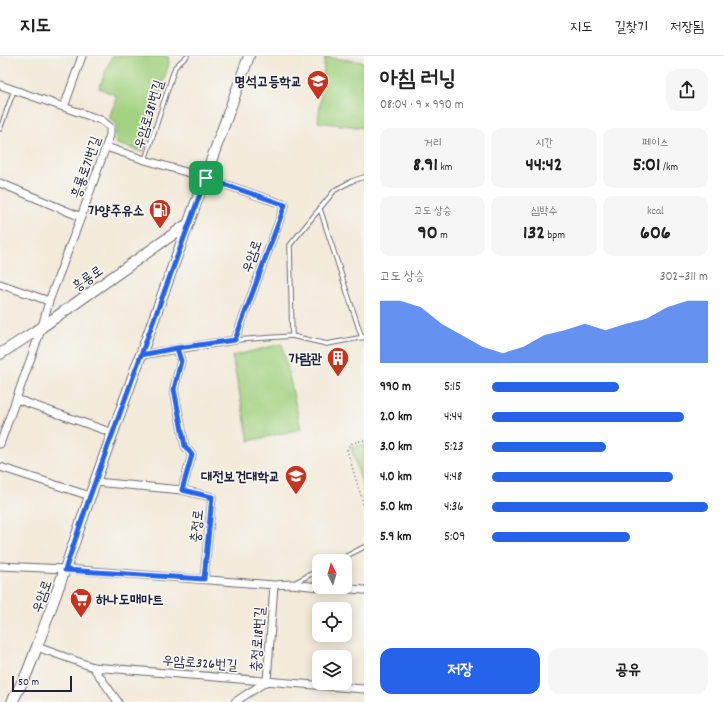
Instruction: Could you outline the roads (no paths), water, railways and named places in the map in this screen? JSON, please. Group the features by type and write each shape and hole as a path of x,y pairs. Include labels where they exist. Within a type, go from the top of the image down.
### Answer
{"main road":[{"name":"우암로","path":"12,702 27,673 37,647 249,56"},
{"name":"흥룡로","path":"0,354 42,327 189,223"}],"street":[{"path":"64,107 82,56"},
{"name":"흥룡로71번길","path":"0,85 101,120 110,127 110,136 49,301 42,327 0,444"},
{"name":"우암로","path":"106,147 206,178 285,205 235,340"},
{"path":"0,183 81,217"},
{"path":"0,284 49,301"},
{"path":"141,355 177,348 235,340"},
{"path":"177,348 181,361 174,389 185,446 192,455 182,490"},
{"path":"16,399 113,433"},
{"path":"0,467 90,496"},
{"name":"충정로","path":"95,482 182,490 212,497 204,579"},
{"path":"0,566 312,586"},
{"name":"충정로18번길","path":"235,702 267,681 274,584"},
{"path":"352,589 364,590"},
{"name":"우암로326번길","path":"37,647 93,667 364,688"},
{"path":"93,667 118,702"}],"lane":[{"name":"우암로381번길","path":"145,160 175,67 187,56"},
{"path":"0,129 14,90"},
{"path":"292,336 290,245 335,190 352,181 364,178"},
{"path":"235,340 292,336 327,344 363,338 320,209"},
{"path":"350,554 364,547"},
{"path":"291,584 312,574"}],"place":[{"name":"명석고등학교","path":"318,100"},
{"name":"가양주유소","path":"160,230"},
{"name":"가람관","path":"338,378"},
{"name":"대전보건대학교","path":"296,496"},
{"name":"하나도매마트","path":"81,618"}]}
